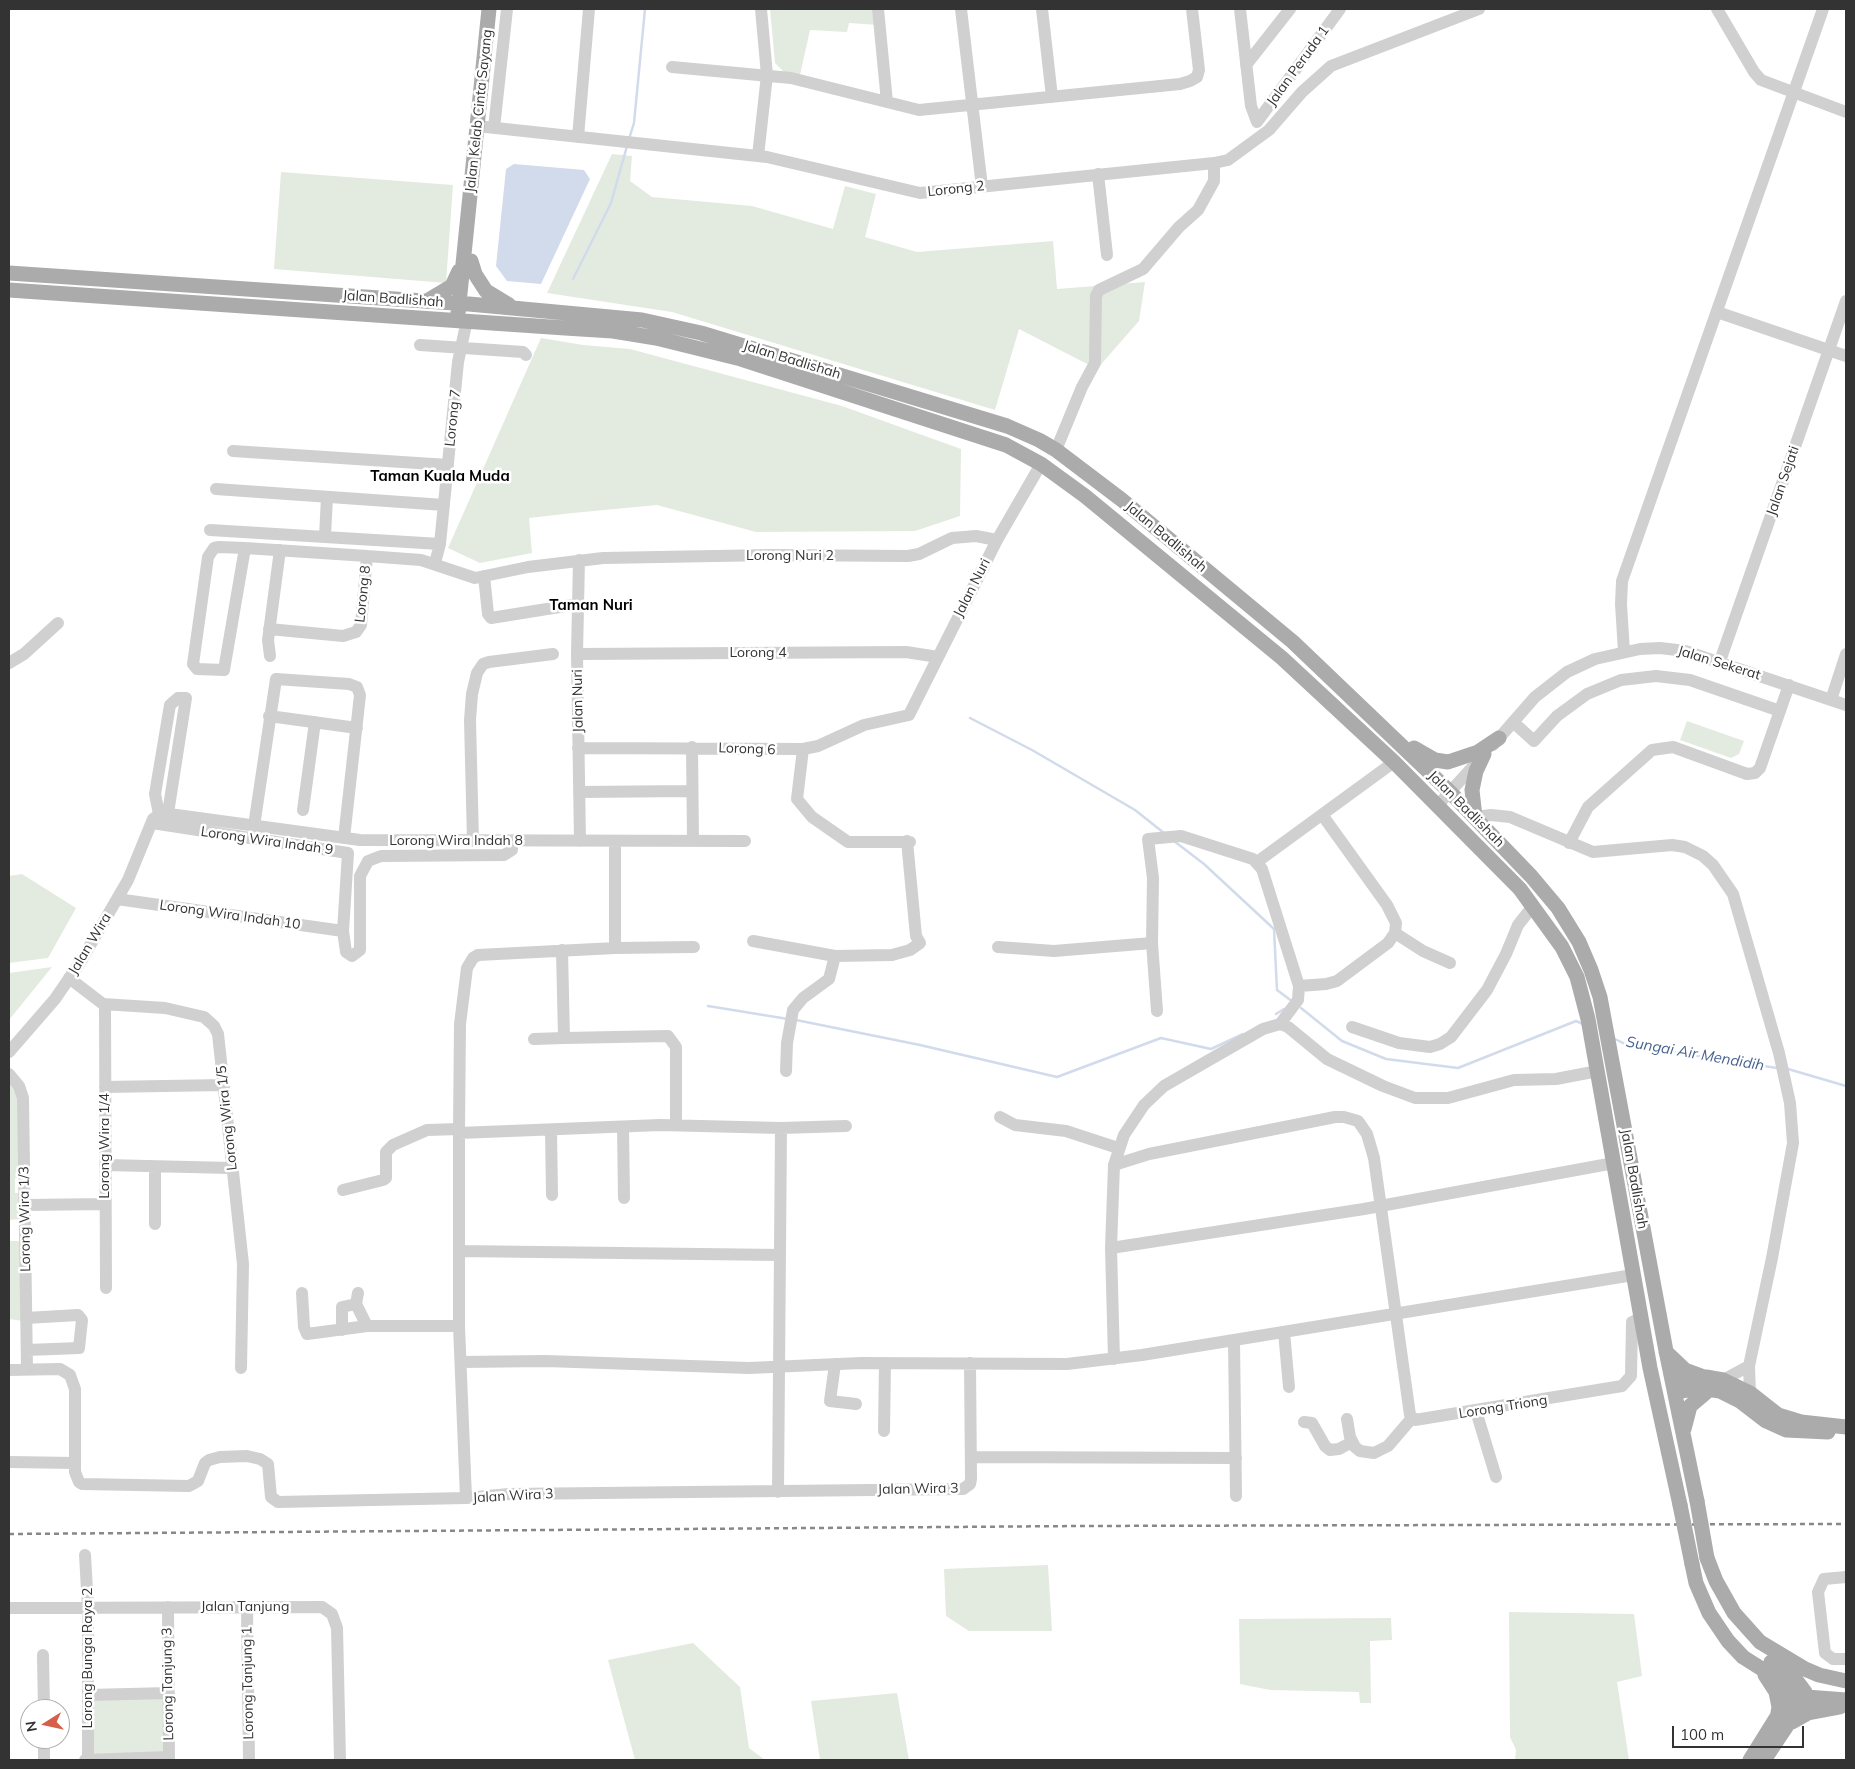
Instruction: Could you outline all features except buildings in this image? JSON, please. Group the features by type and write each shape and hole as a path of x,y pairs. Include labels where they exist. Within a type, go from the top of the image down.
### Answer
{"main road":[{"name":"Jalan Kelab Cinta Sayang","path":"463,320 477,126 489,9"},
{"path":"427,302 452,286 466,261 486,291 515,309"},
{"name":"Jalan Badlishah","path":"9,272 464,304 642,320 675,326 742,352 1012,448 1041,464 1115,518 1282,658 1394,762 1438,805 1534,906 1572,964 1588,1019 1658,1413 1680,1502 1692,1564 1701,1597 1719,1629 1736,1650 1760,1670"},
{"name":"Jalan Badlishah","path":"9,290 613,331 742,352 1007,426 1039,440 1056,450 1122,500 1293,642 1382,725 1531,876 1558,908 1579,942 1591,970 1606,1027 1673,1388 1707,1558 1716,1581 1734,1613"},
{"path":"1382,725 1423,754 1435,760 1448,762 1478,752 1499,738"},
{"path":"1475,818 1472,799 1474,781 1484,754"},
{"path":"1636,1295 1647,1311 1660,1369 1673,1388"},
{"path":"1666,1351 1679,1366 1731,1396 1766,1420 1786,1430 1816,1433 1846,1428"},
{"path":"1673,1388 1724,1380 1750,1393 1767,1408 1789,1419 1846,1428"},
{"path":"1683,1435 1690,1406 1708,1383"},
{"path":"1673,1388 1666,1404 1682,1481 1680,1502"},
{"path":"1734,1613 1750,1632 1770,1650 1819,1675 1846,1681"},
{"path":"1734,1613 1734,1621 1746,1639 1758,1652 1793,1676 1800,1692"},
{"path":"1760,1670 1800,1692 1846,1700"},
{"path":"1760,1670 1776,1692 1782,1722"},
{"path":"1764,1760 1782,1722 1800,1692 1817,1685 1846,1688"},
{"path":"1750,1760 1782,1722 1808,1713 1846,1706"}],"street":[{"path":"494,128 507,9"},
{"path":"578,137 590,9"},
{"path":"758,156 767,74 761,9"},
{"path":"878,9 887,102"},
{"path":"961,9 982,187"},
{"path":"1042,9 1052,97"},
{"path":"672,67 767,74 919,110 1190,82 1197,77 1200,61 1192,9"},
{"path":"1240,9 1246,65"},
{"path":"1246,65 1290,9"},
{"name":"Jalan Peruda 1","path":"1246,65 1251,106 1257,122 1339,9"},
{"path":"1717,9 1757,77 1846,112"},
{"path":"1624,652 1621,604 1622,581 1823,9"},
{"path":"1056,450 1082,387 1095,363 1096,296 1099,290 1143,268 1178,228 1198,210 1214,181 1214,163 1228,160 1270,130 1302,92 1331,66 1474,10"},
{"name":"Lorong 2","path":"477,126 758,156 914,192 930,193 1214,163"},
{"path":"1098,174 1108,255"},
{"name":"Jalan Sejati","path":"1720,661 1846,301"},
{"path":"1718,312 1846,356"},
{"name":"Lorong 7","path":"435,563 440,544 463,320"},
{"path":"420,344 523,352 526,355"},
{"path":"233,451 448,465"},
{"name":"Jalan Nuri","path":"909,715 997,540 1041,464"},
{"path":"216,489 444,504"},
{"path":"325,536 327,497"},
{"path":"210,530 440,544"},
{"name":"Lorong Nuri 2","path":"245,548 224,670 197,669 193,664 210,552 219,547 245,548 280,550 367,556 435,563 470,577 579,560 612,557 902,556 919,554 952,538 976,536 997,540"},
{"path":"270,656 269,629 280,550"},
{"name":"Lorong 8","path":"269,629 343,636 356,632 361,625 367,556"},
{"name":"Jalan Nuri","path":"579,560 578,748 580,841"},
{"path":"484,576 488,614 492,618 578,604"},
{"path":"9,663 24,654 58,623"},
{"name":"Jalan Sekerat","path":"1438,805 1535,697 1566,672 1595,659 1624,652 1671,648 1720,661 1846,705"},
{"name":"Lorong 4","path":"578,654 906,652 938,657"},
{"path":"473,841 470,720 472,694 477,673 483,664 489,662 553,654"},
{"path":"1831,700 1846,654"},
{"path":"1513,722 1534,741 1557,716 1586,694 1621,680 1656,676 1697,682 1780,711"},
{"path":"254,826 275,681 279,678 349,684 359,690 347,838 348,852"},
{"path":"1569,843 1588,807 1652,750 1673,747 1747,774 1755,773 1760,768 1789,685"},
{"name":"Jalan Wira","path":"9,1052 69,978 132,873 160,817 186,698 178,698 170,705 155,794 160,817"},
{"name":"Lorong 6","path":"578,748 692,747 803,749 818,746 864,725 909,715"},
{"path":"270,716 357,728"},
{"path":"303,810 315,722"},
{"path":"692,747 693,841"},
{"path":"753,941 835,956 898,954 910,950 920,943 916,936 908,841 848,842 812,817 797,799 803,749"},
{"path":"1258,862 1394,762"},
{"path":"580,792 692,791"},
{"path":"1475,818 1491,815 1510,817 1569,843 1599,852 1678,846 1694,852 1713,865 1733,894 1779,1053 1791,1116 1792,1156 1749,1366 1750,1393"},
{"path":"1299,986 1338,981 1388,943 1395,933 1396,923 1387,905 1323,816"},
{"name":"Lorong Wira Indah 8","path":"160,817 254,826 347,838 473,841 745,841"},
{"name":"Lorong Wira Indah 9","path":"160,817 348,852 344,931 346,952 352,956 359,952 361,946 360,876 368,861 381,856 504,855 512,850 512,841"},
{"path":"1114,1359 1111,1248 1114,1165 1118,1148 1144,1105 1164,1086 1263,1030 1280,1024 1298,1000 1299,986 1268,886 1258,862 1196,840 1174,835 1153,838 1152,943 1157,1011"},
{"path":"615,842 615,948"},
{"name":"Lorong Wira Indah 10","path":"117,899 344,931"},
{"path":"1352,1027 1399,1043 1430,1048 1440,1044 1450,1037 1483,996 1506,954 1518,925 1534,906"},
{"path":"1395,933 1423,951 1450,963"},
{"path":"998,947 1054,951 1152,943"},
{"path":"466,1498 460,1326 459,1131 461,1006 463,984 469,962 478,955 615,948 694,947"},
{"path":"562,950 564,1038"},
{"path":"786,1071 790,1019 798,1002 829,979 835,956"},
{"path":"69,978 105,1005"},
{"name":"Lorong Wira 1/5","path":"105,1005 165,1008 204,1017 214,1026 218,1034 231,1168 243,1264 241,1368"},
{"name":"Lorong Wira 1/4","path":"105,1005 106,1288"},
{"path":"1280,1024 1288,1027 1327,1059 1383,1086 1415,1098 1448,1098 1514,1080 1556,1079 1598,1071"},
{"path":"534,1039 668,1036 676,1047 676,1125"},
{"name":"Lorong Wira 1/3","path":"9,1074 19,1086 23,1098 27,1369"},
{"path":"105,1087 224,1085"},
{"path":"1000,1117 1015,1125 1066,1132 1118,1148"},
{"path":"1114,1165 1149,1154 1344,1117 1358,1121 1367,1134 1374,1158 1412,1418 1383,1450 1374,1453 1365,1452 1352,1442 1347,1419"},
{"path":"342,1190 386,1178 386,1152 393,1145 427,1130 551,1130 676,1125 781,1128 846,1126"},
{"path":"623,1127 624,1198"},
{"path":"778,1492 781,1128"},
{"path":"551,1130 552,1195"},
{"path":"1111,1248 1380,1205 1614,1163"},
{"path":"105,1166 231,1168"},
{"path":"154,1167 155,1224"},
{"path":"25,1205 105,1204"},
{"path":"459,1251 780,1255"},
{"path":"461,1362 546,1361 780,1367 885,1363 1067,1364 1114,1359 1633,1275"},
{"path":"302,1293 305,1332 312,1334 367,1326 460,1326"},
{"path":"342,1330 342,1307 357,1299 367,1326"},
{"path":"26,1318 78,1315 82,1320 80,1348 27,1350"},
{"name":"Lorong Triong","path":"1412,1418 1418,1421 1622,1386 1631,1376 1632,1322 1640,1318"},
{"path":"1284,1332 1289,1387"},
{"path":"1234,1340 1236,1496"},
{"path":"884,1431 885,1363"},
{"name":"Jalan Wira 3","path":"27,1369 60,1369 65,1371 73,1381 75,1389 75,1462 77,1477 82,1484 189,1486 198,1481 205,1463 209,1460 220,1457 247,1456 260,1459 268,1464 271,1497 275,1502 466,1498 509,1494 957,1491 970,1484 972,1457 970,1363"},
{"path":"835,1364 830,1401 856,1404"},
{"path":"1724,1380 1749,1366"},
{"path":"9,1370 27,1369"},
{"path":"1476,1411 1496,1477"},
{"path":"1304,1422 1312,1423 1325,1446 1330,1450 1339,1449 1352,1442"},
{"path":"972,1457 1236,1458"},
{"path":"9,1462 75,1462"},
{"name":"Lorong Bunga Raya 2","path":"85,1555 88,1608 87,1760"},
{"path":"1846,1577 1824,1579 1818,1592 1823,1648 1828,1657 1846,1659"},
{"name":"Lorong Tanjung 3","path":"168,1607 169,1759"},
{"name":"Lorong Tanjung 1","path":"247,1607 249,1760"},
{"name":"Jalan Tanjung","path":"9,1608 322,1607 332,1614 338,1628 340,1760"},
{"path":"43,1655 44,1699"},
{"path":"88,1695 169,1692"},
{"path":"87,1760 169,1759"}],"shaded area":[{"path":"770,9 876,9 878,25 849,23 847,32 810,30 800,75 784,72 775,63"},
{"path":"612,154 632,156 630,181 652,197 752,206 833,229 845,186 876,194 865,237 917,252 1053,241 1057,289 1145,282 1139,321 1097,369 1019,329 995,410 672,312 547,293"},
{"path":"281,172 453,185 446,283 274,269"},
{"path":"541,338 583,345 630,349 842,406 961,449 960,516 915,531 756,532 657,505 573,513 529,518 532,553 480,563 448,548"},
{"path":"1687,721 1744,741 1739,754 1731,758 1680,740"},
{"path":"22,874 76,908 48,958 9,963 9,876"},
{"path":"52,967 9,1020 9,973"},
{"path":"9,1082 19,1093 21,1178 15,1178 15,1193 20,1193 20,1219 9,1220"},
{"path":"9,1241 21,1241 23,1321 9,1319"},
{"path":"1048,1565 1052,1631 969,1631 946,1616 944,1569"},
{"path":"1509,1612 1634,1614 1642,1676 1617,1682 1629,1760 1515,1760 1516,1750 1510,1737"},
{"path":"1391,1618 1392,1640 1370,1641 1371,1703 1360,1703 1359,1692 1270,1690 1240,1684 1239,1619"},
{"path":"693,1643 740,1687 749,1748 765,1760 635,1760 608,1660"},
{"path":"897,1693 909,1760 820,1760 811,1701"},
{"path":"163,1696 164,1754 92,1756 92,1698"}],"water":[{"path":"514,164 584,170 590,179 541,284 507,281 496,266 506,169"}],"waterway":[{"path":"629,139 634,123 645,9"},
{"path":"573,279 611,203 627,146"},
{"path":"970,718 1032,750 1135,810 1164,833"},
{"path":"1174,841 1204,864 1274,929 1277,990 1293,1002"},
{"path":"708,1006 788,1019"},
{"name":"Sungai Air Mendidih","path":"1301,1008 1342,1041 1386,1059 1458,1068 1576,1021 1583,1024"},
{"path":"1276,1014 1284,1009"},
{"path":"796,1020 920,1045 1057,1077 1161,1038 1211,1049 1243,1034"},
{"name":"Sungai Air Mendidih","path":"1613,1038 1627,1045 1777,1068"},
{"name":"Sungai Air Mendidih","path":"1788,1069 1846,1086"}],"railway":[{"path":"9,1534 1081,1526 1846,1524"}],"district":[{"name":"Taman Kuala Muda","path":"440,476"},
{"name":"Taman Nuri","path":"591,605"}]}
